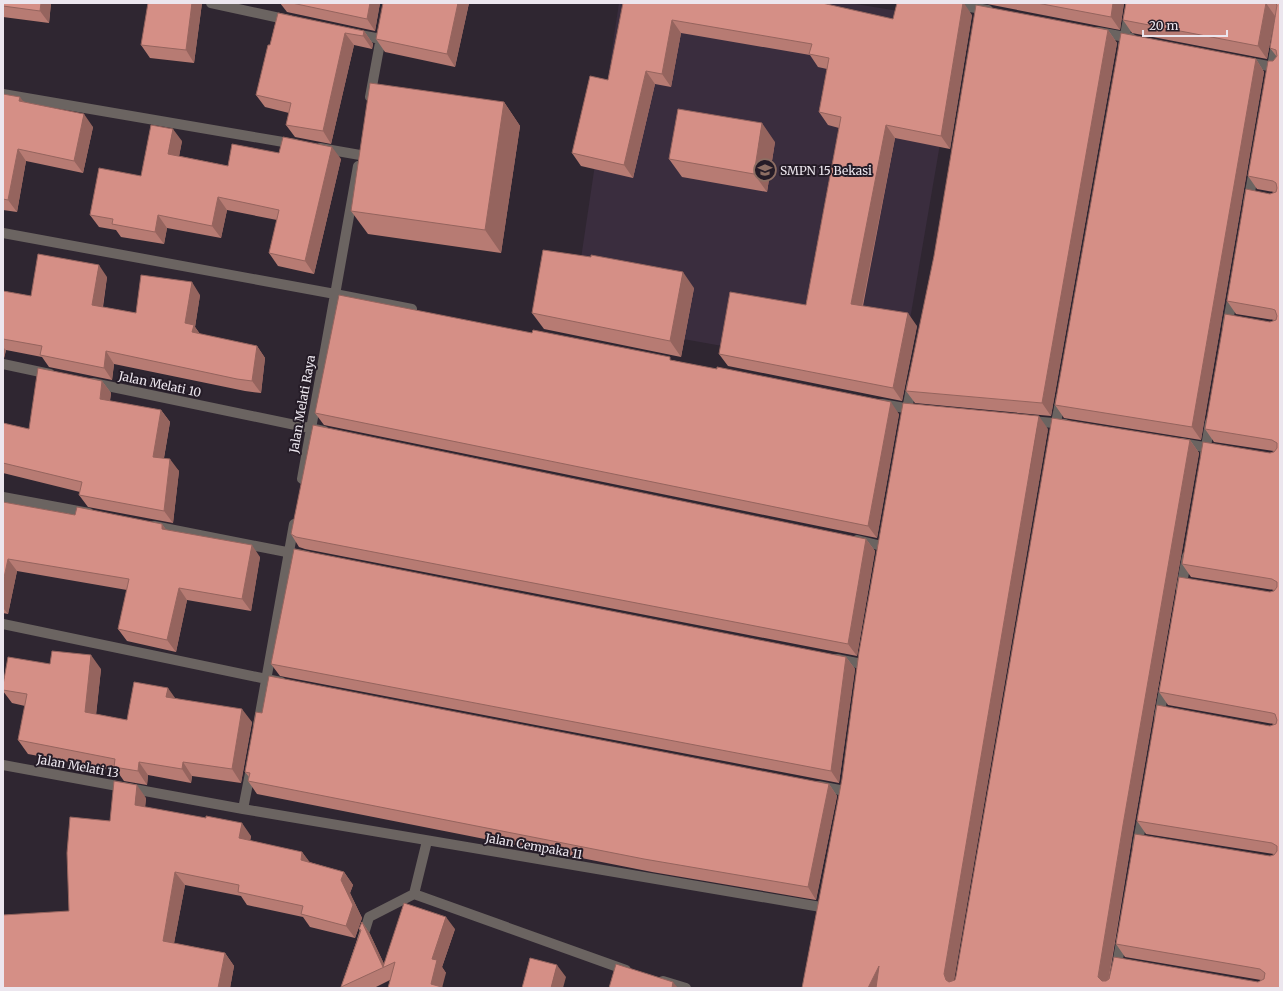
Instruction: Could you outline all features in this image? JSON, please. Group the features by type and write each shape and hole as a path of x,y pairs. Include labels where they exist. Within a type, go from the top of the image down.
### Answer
{"street":[{"path":"210,3 296,21"},
{"path":"946,3 995,12"},
{"path":"1122,53 1131,3"},
{"path":"1269,82 1276,68 1280,20"},
{"path":"368,108 383,25"},
{"path":"1087,30 1140,40"},
{"path":"342,31 381,39"},
{"path":"1241,61 1276,68"},
{"name":"Jalan Melati Raya","path":"3,94 310,146 361,151 300,491"},
{"path":"1247,210 1254,195 1256,157"},
{"path":"3,233 422,311"},
{"path":"1226,334 1232,319 1234,288"},
{"path":"3,364 57,375"},
{"path":"904,424 914,372"},
{"name":"Jalan Melati 10","path":"80,380 335,434"},
{"path":"1053,438 1063,383"},
{"path":"875,403 922,411"},
{"path":"1204,462 1213,409"},
{"path":"1025,420 1072,425"},
{"path":"1174,442 1228,451"},
{"path":"3,497 96,515"},
{"path":"257,733 296,514"},
{"path":"142,524 321,559"},
{"path":"843,538 882,546"},
{"path":"1180,597 1186,583 1189,544"},
{"path":"3,624 290,684"},
{"path":"831,658 862,664"},
{"path":"1158,725 1164,711 1167,672"},
{"path":"243,809 253,756"},
{"name":"Jalan Melati 13","path":"3,765 243,809"},
{"path":"806,784 844,791"},
{"path":"1136,855 1142,840 1145,801"},
{"name":"Jalan Cempaka 11","path":"243,809 821,907"},
{"path":"414,894 427,841"},
{"path":"358,953 370,917 414,894 614,970 636,973"},
{"path":"1113,988 1121,962 1124,923"},
{"path":"650,977 686,988"}],"shaded area":[{"name":"SMPN 15 Bekasi","path":"619,3 849,3 961,21 900,378 572,319"}],"building":[{"path":"3,3 41,3 40,11 3,6"},
{"path":"148,3 192,3 186,50 141,45"},
{"path":"292,3 370,3 367,19"},
{"path":"383,3 458,3 447,54 376,39"},
{"path":"623,3 822,3 893,19 897,3 963,3 941,136 886,125 851,304 908,313 893,388 719,354 730,292 806,305 841,117 819,112 829,58 809,54 812,44 672,20 662,74 646,71 624,165 572,153 590,76 608,80"},
{"path":"1037,3 1113,3 1111,17"},
{"path":"1126,3 1266,3 1258,46 1123,20"},
{"path":"1275,3 1280,3 1280,988 876,988 879,966 868,988 802,988 842,779 859,652 903,403 1039,416 944,974 946,980 949,982 955,980 956,976 1052,418 1190,440 1098,977 1102,981 1109,979 1114,957 1258,982 1264,979 1265,973 1260,969 1116,944 1135,834 1270,856 1274,855 1277,851 1277,846 1272,843 1137,821 1157,705 1270,726 1276,724 1277,720 1275,714 1272,713 1159,692 1179,577 1270,592 1274,591 1277,587 1277,582 1272,579 1182,564 1203,442 1270,453 1274,452 1277,448 1277,443 1272,440 1205,429 1225,314 1270,322 1276,320 1277,316 1275,310 1272,309 1227,301 1246,189 1270,194 1276,192 1277,188 1276,183 1273,181 1248,176 1268,61 1273,61 1277,56 1276,50 1270,48 1277,5"},
{"path":"976,5 1108,30 1042,403 906,391 934,256"},
{"path":"278,13 364,31 363,36 345,33 323,131 286,125 291,103 256,95 268,45 270,45"},
{"path":"1121,33 1256,59 1192,427 1055,405"},
{"path":"370,83 504,102 485,230 351,211"},
{"path":"3,94 20,97 19,101 84,114 74,161 18,149 8,200 3,199"},
{"path":"678,109 762,123 754,174 669,159"},
{"path":"151,125 173,129 168,154 228,166 232,144 279,153 283,137 332,147 305,261 269,253 279,210 218,197 212,226 158,215 155,232 112,224 113,219 90,215 99,168 141,176"},
{"path":"543,250 591,257 591,255 683,272 670,341 532,313"},
{"path":"38,254 99,265 92,305 136,313 141,275 192,282 185,323 194,325 192,332 257,346 252,381 106,351 104,368 40,355 42,346 3,339 3,291 31,296"},
{"path":"339,295 532,333 533,330 670,357 670,360 717,369 717,367 891,402 868,526 315,413"},
{"path":"38,368 102,381 100,399 161,410 153,457 170,459 164,511 79,495 82,482 3,463 3,423 29,429"},
{"path":"313,425 866,539 848,644 296,537 291,534"},
{"path":"3,502 75,515 77,507 162,524 162,529 252,545 242,599 179,588 167,640 118,629 129,579 8,559 3,582"},
{"path":"294,549 846,657 831,771 271,664"},
{"path":"52,651 91,655 85,712 127,720 134,682 168,688 166,697 242,709 232,769 183,762 182,769 139,762 138,771 114,767 115,759 18,740 27,694 3,690 8,657 50,664"},
{"path":"269,676 829,784 808,887 644,859 248,781 250,773 245,772 256,712 262,713"},
{"path":"114,781 137,785 135,805 242,823 239,838 302,852 301,860 344,872 341,880 353,905 346,926 301,914 303,906 238,892 239,885 175,872 163,941 225,953 218,988 3,988 3,915 69,911 67,853 70,817 110,821"},
{"path":"404,903 446,917 432,959 437,960 431,984 445,988 388,988 395,962 341,987 361,930 359,929 362,922 383,967"},
{"path":"530,958 557,965 551,988 522,988"},
{"path":"616,964 673,982 672,988 609,988"}],"place":[{"name":"SMPN 15 Bekasi","path":"765,170"}]}
